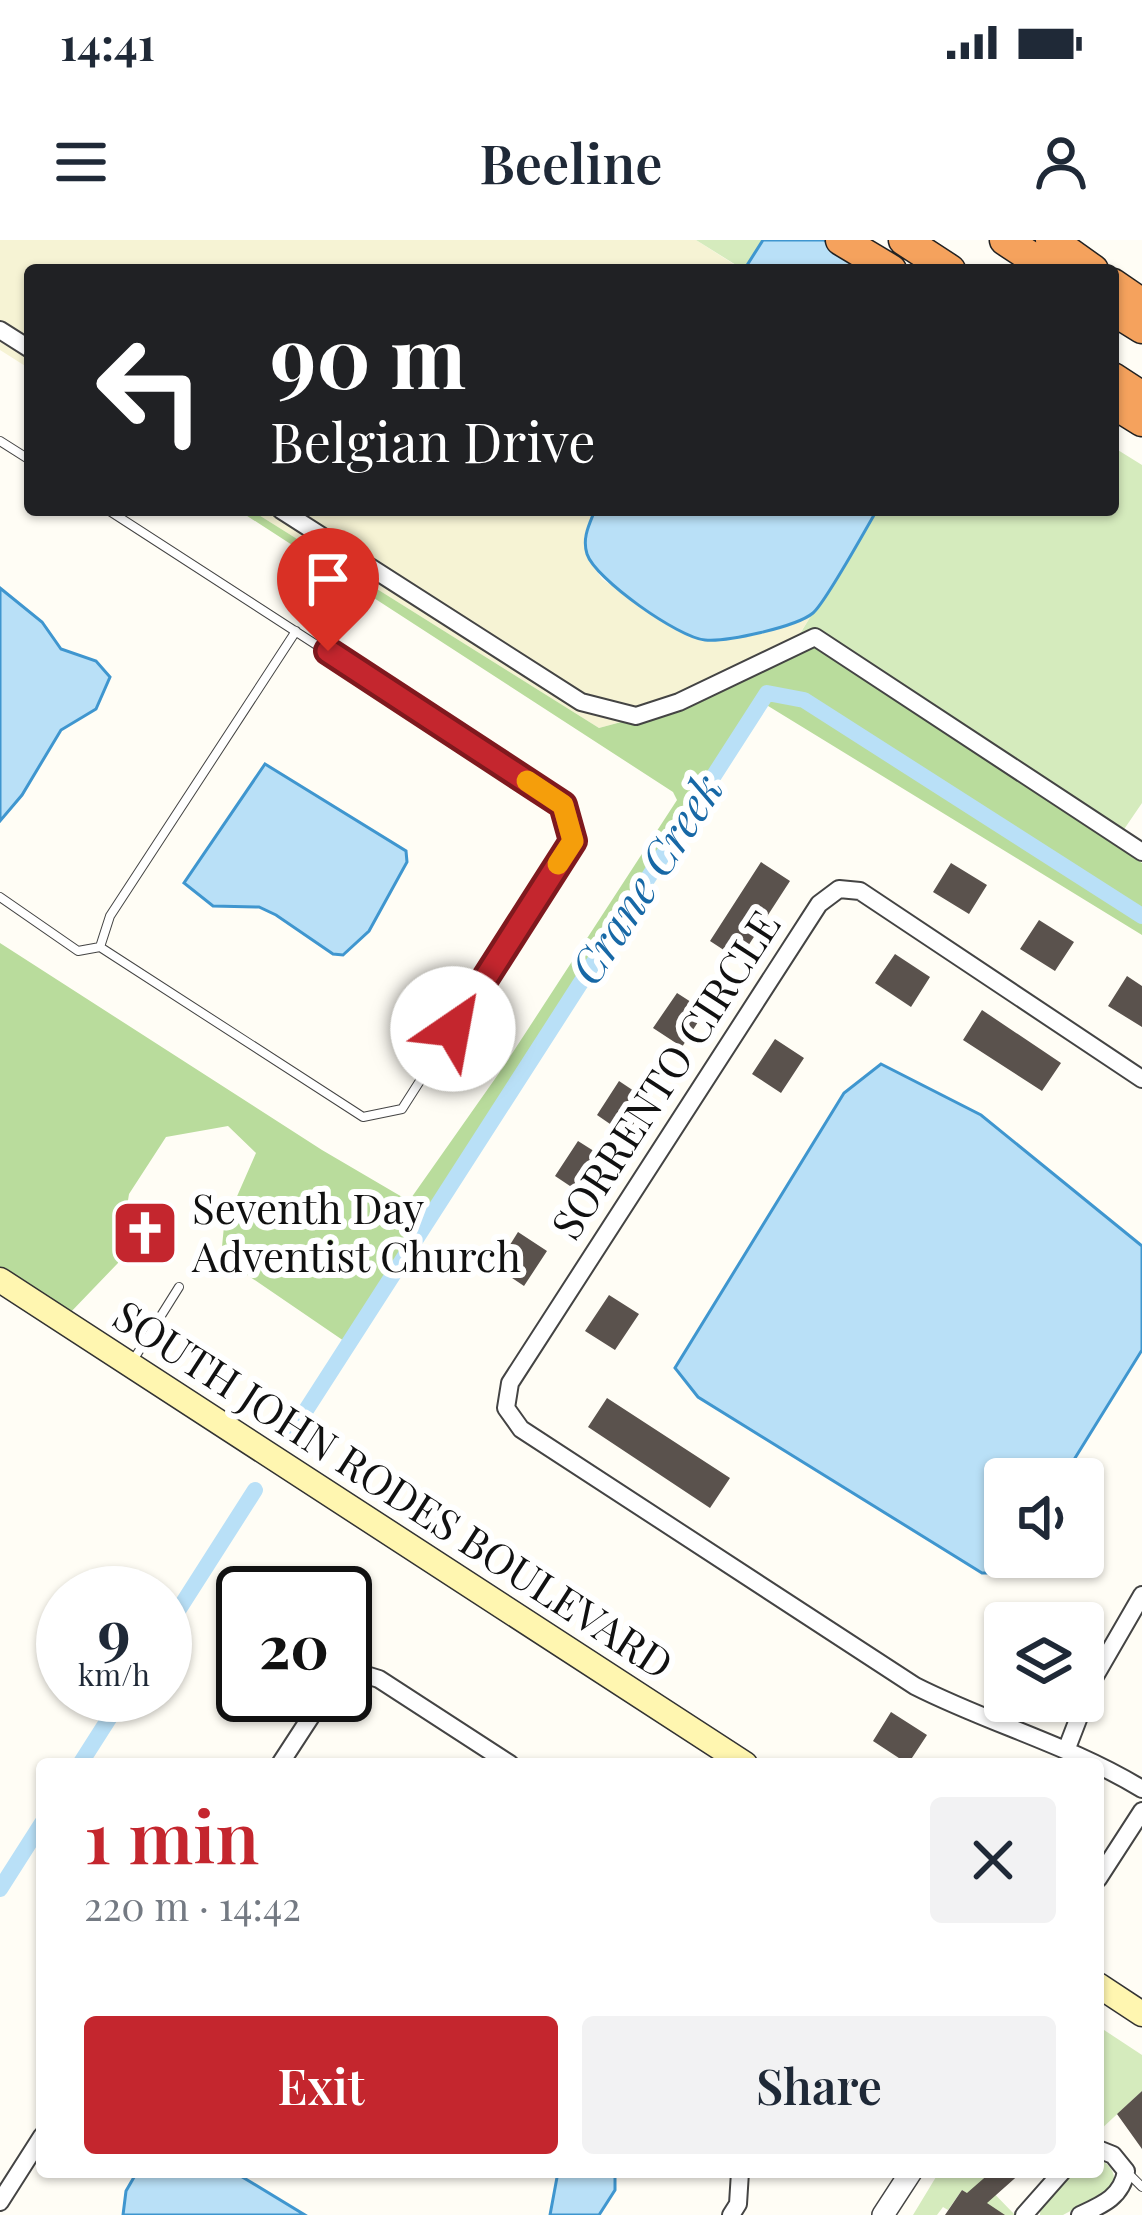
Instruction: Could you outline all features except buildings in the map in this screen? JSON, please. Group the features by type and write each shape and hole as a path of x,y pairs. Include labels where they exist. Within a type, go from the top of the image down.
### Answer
{"highway":[{"path":"841,240 881,264"},
{"path":"904,240 941,264"},
{"path":"1005,240 1042,264"},
{"path":"1051,240 1085,264"}],"main road":[{"name":"SOUTH JOHN RODES BOULEVARD","path":"0,1280 737,1758"},
{"path":"1104,1989 1142,2014"}],"street":[{"path":"290,516 581,702 636,716 680,702 815,637 1142,852"},
{"name":"SORRENTO CIRCLE","path":"1085,1758 967,1713 915,1686 521,1430 506,1408 510,1383 819,904 839,889 860,891 1142,1079"},
{"path":"1067,1748 1111,1642 1142,1595"},
{"path":"372,1677 501,1758"},
{"path":"284,1758 307,1722"},
{"name":"SORRENTO CIRCLE","path":"1104,1769 1142,1790"},
{"path":"1104,1870 1142,1811"},
{"path":"0,2202 36,2145"},
{"path":"1080,2215 1107,2203 1120,2190 1126,2171 1104,2151"},
{"path":"731,2215 738,2204 740,2178"},
{"path":"883,2215 906,2178"},
{"path":"1024,2215 1057,2178"}],"lane":[{"path":"0,897 78,951 100,947 363,1117 402,1109 573,841 563,805 117,516"},
{"path":"100,947 110,916 296,631"},
{"path":"130,1366 178,1287"},
{"path":"1126,2171 1142,2187"}],"shaded area":[{"path":"0,240 696,240 734,264 24,264 24,365 0,350"},
{"path":"261,516 593,516 584,538 588,558 602,579 684,633 747,637 813,613 794,642 683,705 599,728"}],"green space":[{"path":"696,240 763,240 748,264 734,264"},
{"path":"1119,451 1142,465 1142,803 1114,844 801,632 873,516 1119,516"},
{"path":"247,516 261,516 599,728 684,705 794,642 801,632 1142,863 1142,935 755,698 682,829 344,1341 221,1257 224,1226 256,1153 228,1126 166,1137 129,1194 118,1263 68,1315 0,1270 0,943 409,1201 504,1066 677,800 673,792"},
{"path":"1104,2030 1142,2055 1142,2091 1104,2126"},
{"path":"1104,2162 1112,2171 1109,2190 1063,2215 1040,2215 1041,2202 1067,2178 1104,2178"},
{"path":"935,2178 984,2178 982,2181 1015,2215 1004,2215 962,2190 948,2210 943,2207 937,2215 913,2215"}],"water":[{"path":"763,240 824,240 861,264 748,264"},
{"path":"593,516 874,516 813,613 729,639 693,637 621,592 593,565 587,554"},
{"path":"0,588 42,622 61,649 96,661 110,677 96,709 61,730 22,795 0,821"},
{"path":"265,764 406,851 407,862 369,931 343,955 333,954 259,907 213,906 184,883"},
{"path":"881,1064 981,1115 1142,1246 1142,1350 1075,1458 984,1458 984,1573 698,1397 675,1368 844,1093"},
{"path":"134,2178 244,2178 305,2215 123,2215 126,2191"},
{"path":"557,2178 615,2178 615,2190 599,2215 550,2215"}],"waterway":[{"name":"Crane Creek","path":"290,1435 767,693 804,700 1142,916"},
{"name":"Crane Creek","path":"192,1589 255,1490"},
{"name":"Crane Creek","path":"84,1758 107,1722"},
{"name":"Crane Creek","path":"0,1889 36,1832"}],"slow traffic":[{"path":"527,781 563,805 573,841 558,864"}],"place":[{"name":"Seventh Day Adventist Church","path":"145,1233"}],"route":[{"path":"328,651 563,805 573,841 453,1029"}]}
